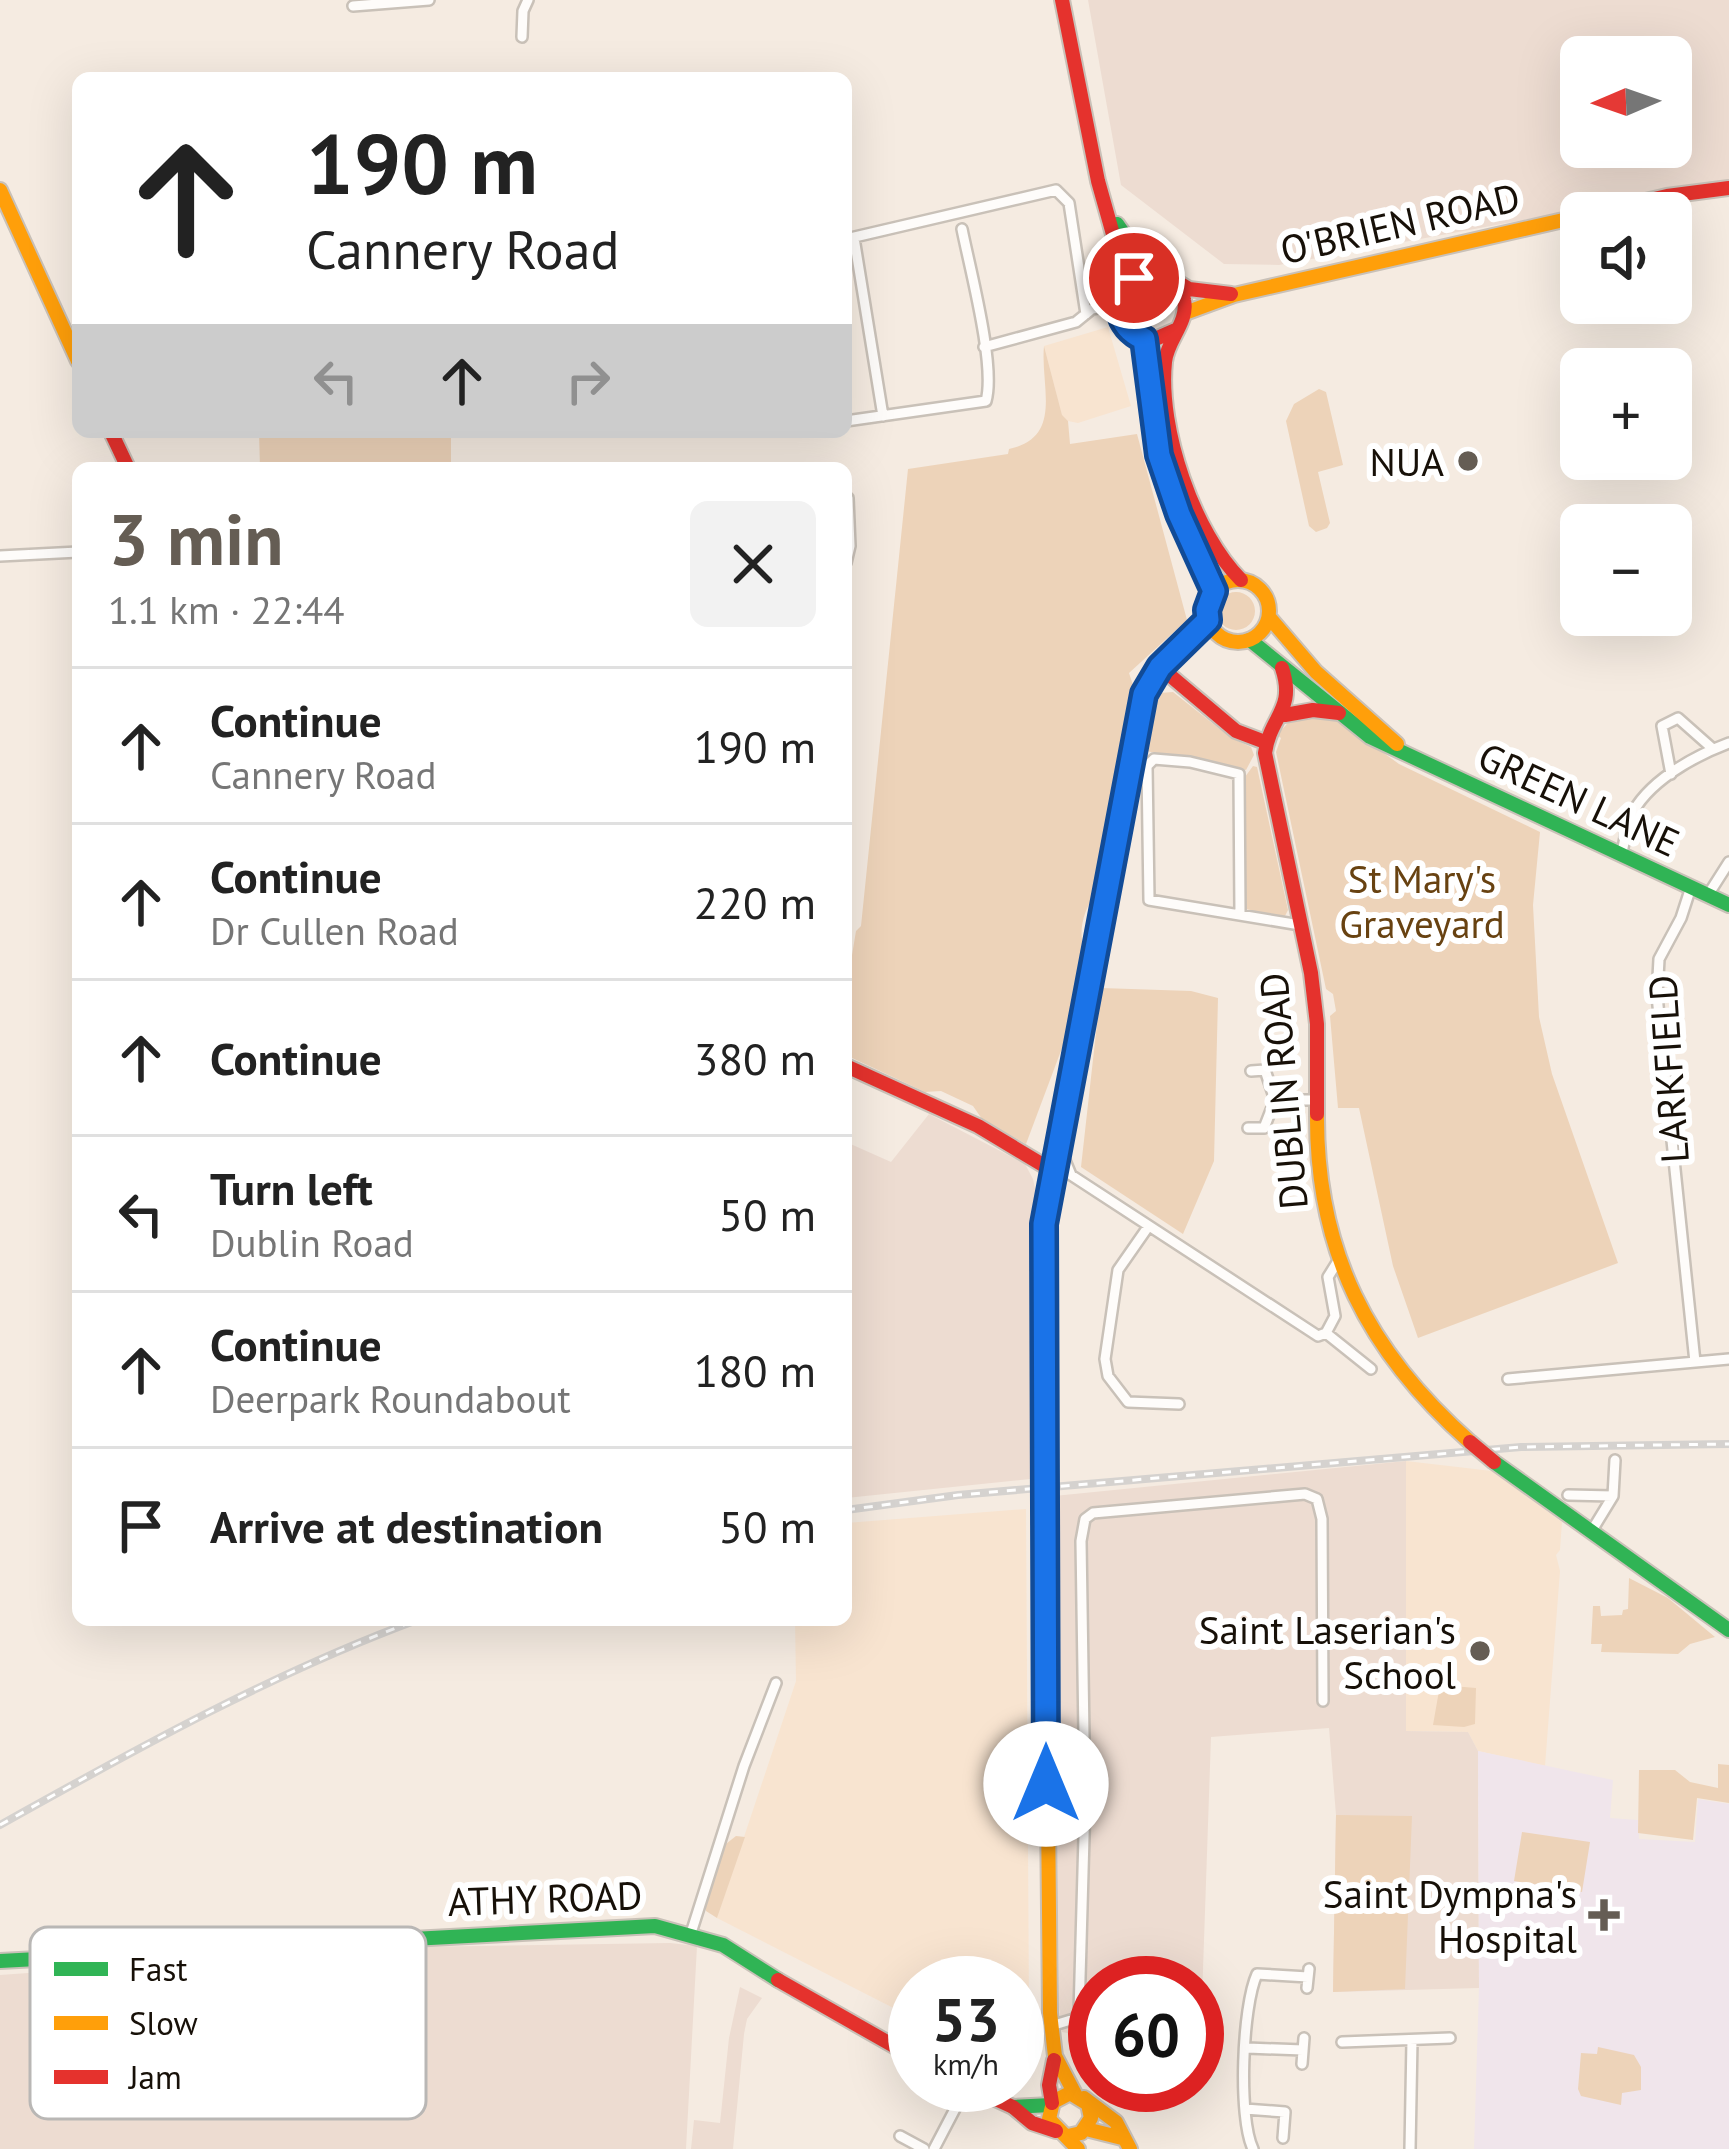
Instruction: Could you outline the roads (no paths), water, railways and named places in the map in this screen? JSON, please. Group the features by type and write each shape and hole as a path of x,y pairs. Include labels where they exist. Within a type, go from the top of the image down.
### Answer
{"main road":[{"path":"1062,0 1098,181 1127,284 1119,304 1123,322 1144,339 1162,339 1182,321"},
{"path":"1692,193 1729,188"},
{"path":"0,190 72,348"},
{"path":"1110,215 1150,273 1172,279 1184,294 1182,321 1166,353 1164,380 1178,464 1217,552 1232,573 1263,591 1269,617 1316,672 1402,750"},
{"name":"O'BRIEN ROAD","path":"1182,321 1234,295 1560,221"},
{"path":"1127,284 1150,273"},
{"name":"O'BRIEN ROAD","path":"1172,279 1189,289 1234,295"},
{"path":"1144,339 1159,455 1214,591"},
{"path":"1225,639 1208,620 1207,610 1214,591 1231,580 1241,580"},
{"path":"1250,640 1269,617"},
{"path":"1072,2141 1049,2119 1054,2060 1044,1224 1144,694 1160,667 1208,620"},
{"path":"1180,651 1225,639 1250,640 1370,736 1402,750"},
{"path":"1160,667 1236,731 1264,742 1316,672"},
{"path":"1282,668 1290,698 1287,714"},
{"path":"1287,714 1339,713"},
{"name":"DUBLIN ROAD","path":"1264,742 1315,1004 1320,1186 1338,1261 1370,1324 1402,1378 1439,1417 1494,1462 1729,1630"},
{"name":"GREEN LANE","path":"1402,750 1729,905"},
{"path":"852,1069 978,1126 1052,1176"},
{"name":"ATHY ROAD","path":"426,1936 655,1925 692,1930 720,1940 813,2003 888,2043"},
{"name":"ATHY ROAD","path":"0,1961 30,1959"},
{"path":"1054,2060 1068,2085"},
{"path":"1044,2105 1068,2095"},
{"path":"1018,2112 1072,2141"},
{"path":"1072,2141 1086,2129 1090,2112"},
{"path":"1102,2112 1116,2122 1126,2143"},
{"path":"1086,2129 1126,2143"}],"street":[{"path":"353,6 430,0"},
{"path":"521,37 528,0"},
{"path":"852,238 1056,190 1069,203 1086,314"},
{"path":"852,420 986,401 984,347 962,229"},
{"path":"852,249 883,416"},
{"path":"984,347 1076,322 1119,304"},
{"path":"0,556 72,552"},
{"path":"1671,774 1662,726 1678,718 1712,749"},
{"path":"1621,855 1630,817 1671,774 1729,743"},
{"path":"1240,914 1238,773 1154,759 1148,766 1149,900 1300,926"},
{"path":"1708,895 1729,862"},
{"name":"LARKFIELD","path":"1691,887 1682,918 1659,959 1657,997 1695,1362"},
{"path":"1248,1128 1264,1128 1275,1100 1264,1070 1250,1071"},
{"path":"1275,1100 1317,1100"},
{"path":"1060,1148 1071,1175 1318,1336 1326,1333 1335,1316 1328,1277 1338,1261"},
{"path":"1052,1176 1071,1175"},
{"path":"1148,1227 1118,1270 1105,1358 1108,1376 1127,1402 1179,1404"},
{"path":"1326,1333 1371,1369"},
{"path":"1508,1379 1729,1360"},
{"path":"1591,1532 1613,1496 1615,1460"},
{"path":"1051,2026 1079,2013 1085,1802 1081,1541 1085,1519 1094,1513 1305,1494 1317,1499 1322,1519 1323,1701"},
{"path":"1568,1495 1613,1496"},
{"path":"692,1930 776,1683"},
{"path":"1252,1962 1257,1974"},
{"path":"1257,1974 1308,1978"},
{"path":"1253,2149 1244,2128 1247,2048 1243,2029 1244,1989 1257,1974"},
{"path":"1342,2042 1450,2038"},
{"path":"1410,2149 1412,2040"},
{"path":"1247,2048 1303,2044 1302,2063"},
{"path":"1245,2109 1285,2112 1283,2138"},
{"path":"934,2149 952,2112"},
{"path":"900,2136 924,2149"}],"railway":[{"path":"852,1509 958,1495 1521,1447 1729,1444"},
{"path":"0,1825 257,1689 402,1626"}],"place":[{"name":"NUA","path":"1468,461"},
{"name":"Saint Laserian's School","path":"1480,1651"},
{"name":"Saint Dympna's Hospital","path":"1604,1915"}],"park label":[{"name":"St Mary's Graveyard","path":"1422,900"}]}
